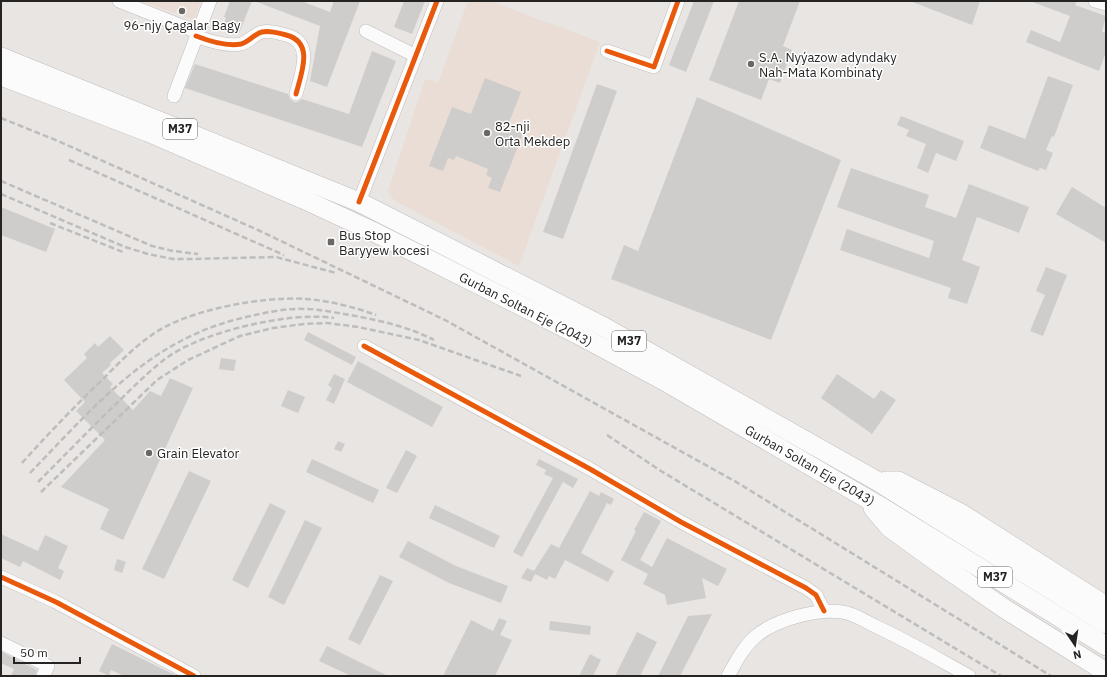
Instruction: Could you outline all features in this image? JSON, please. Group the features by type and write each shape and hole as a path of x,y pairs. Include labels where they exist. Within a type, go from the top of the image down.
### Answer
{"highway":[{"path":"1,52 25,66"},
{"name":"Gurban Soltan Eje (2043)","path":"1,57 360,202 604,327 877,481 892,492 1106,624"},
{"name":"Gurban Soltan Eje (2043)","path":"1,76 148,132 303,199 372,231 570,330 654,375 862,495 1106,646"},
{"path":"877,481 898,481 962,514 1106,606"},
{"path":"862,495 890,528 1005,609 1106,672"}],"street":[{"path":"119,1 209,41 228,44 242,44 258,33 266,31 285,34 297,39 303,47 304,61 296,94"},
{"path":"174,96 196,34 210,1"},
{"path":"360,202 437,1"},
{"path":"607,51 654,67 678,1"},
{"path":"1095,1 1106,4"},
{"path":"366,31 416,56"},
{"path":"364,346 590,468 681,522 806,588 816,595 824,611"},
{"path":"1,577 56,602 194,676"},
{"path":"728,676 740,653 756,636 787,620 824,611 843,612 860,619 903,639 969,676"},
{"path":"1,643 48,666 43,676"}],"shaded area":[{"name":"96-njy Çagalar Bagy","path":"141,1 201,1 194,20"},
{"name":"82-nji Orta Mekdep","path":"468,1 490,1 600,42 519,266 397,202 390,196 388,191 425,79 438,83"}],"building":[{"path":"230,1 252,1 239,33 223,27 226,18 224,17"},
{"path":"301,1 330,12 334,1 360,1 327,87 310,81 320,26 257,2"},
{"path":"404,1 425,1 412,34 394,27"},
{"path":"694,1 714,1 686,72 669,65"},
{"name":"S.A. Nyýazow adyndaky Nah-Mata Kombinaty","path":"739,1 800,1 783,46 792,50 780,83 769,79 761,100 709,80"},
{"path":"910,1 980,1 972,25"},
{"path":"1030,1 1077,1 1075,5 1106,16 1102,32 1106,33 1106,52 1099,71 1026,42 1031,30 1060,42 1070,16"},
{"path":"372,51 396,61 362,147 185,88 195,64 288,94 290,99 294,102 298,102 302,99 349,114"},
{"path":"1048,76 1073,85 1054,137 1052,136 1046,150 1053,153 1046,170 1040,168 1038,171 980,148 989,125 1025,139"},
{"path":"485,78 521,92 508,125 524,131 500,192 488,188 492,178 486,175 488,169 456,156 454,160 448,158 443,171 429,166 452,107 471,114"},
{"path":"597,84 617,91 563,239 543,232"},
{"path":"697,97 841,160 771,340 611,279 624,245 638,251"},
{"path":"901,116 964,141 956,161 936,153 928,173 917,168 926,144 906,136 909,130 897,125"},
{"path":"851,168 929,195 925,207 956,218 969,184 1029,207 1019,233 977,217 962,260 980,267 967,304 948,298 951,288 840,250 847,229 929,258 934,241 837,207"},
{"path":"1072,187 1106,208 1106,243 1056,214"},
{"path":"1,207 55,229 46,252 1,235"},
{"path":"1046,267 1067,275 1043,336 1030,331 1045,295 1036,291"},
{"path":"308,332 356,357 352,365 304,340"},
{"path":"110,336 124,350 102,373 113,384 110,387 133,410 150,391 161,396 170,378 193,388 123,540 100,529 109,509 61,487 105,440 76,411 85,402 64,380 87,358 84,354 95,343 98,347"},
{"path":"221,358 236,360 234,371 219,369"},
{"path":"358,361 443,407 432,427 347,382"},
{"path":"334,374 345,379 334,404 326,400 332,388 328,385"},
{"path":"837,374 874,399 881,390 896,400 872,434 821,398"},
{"path":"288,390 305,397 298,413 281,406"},
{"path":"338,441 345,444 341,452 334,449"},
{"path":"406,450 417,456 397,493 386,488"},
{"path":"312,459 379,490 373,503 306,472"},
{"path":"539,459 578,479 573,488 563,482 522,557 513,552 553,478 544,474 546,470 536,465"},
{"path":"189,471 211,481 164,579 142,569"},
{"path":"590,491 599,496 601,492 614,499 611,505 607,503 581,553 614,571 608,582 565,560 555,579 549,576 547,580 535,574 531,582 521,578 527,568 534,571 551,544 559,548"},
{"path":"270,503 286,511 248,588 232,580"},
{"path":"435,505 500,536 494,548 429,518"},
{"path":"644,512 661,521 640,560 652,567 667,538 727,569 718,586 702,578 706,598 667,605 665,595 643,584 648,574 621,560 636,531 634,530"},
{"path":"305,520 322,528 284,605 268,597"},
{"path":"1,534 38,551 45,535 68,546 58,568 64,571 60,580 23,561 20,567 1,558"},
{"path":"408,541 456,566 508,586 501,603 449,583 399,557"},
{"path":"117,559 126,562 122,573 114,570"},
{"path":"380,575 393,581 360,645 348,639"},
{"path":"712,614 680,676 658,676 688,616"},
{"path":"499,618 507,621 500,635 512,640 495,676 443,676 471,620 493,631"},
{"path":"550,621 591,626 590,635 549,630"},
{"path":"637,632 657,642 640,676 615,676"},
{"path":"112,644 177,676 124,676 111,670 109,676 99,671"},
{"path":"327,646 388,676 351,676 319,661"},
{"path":"2,652 37,670 35,676 11,676 14,669 1,663"},
{"path":"590,654 601,660 593,676 579,676"}],"railway":[{"path":"1,118 58,141 258,230 445,320 738,483 1051,676"},
{"path":"69,160 284,255"},
{"path":"1,181 152,246 173,251 198,254"},
{"path":"1,194 125,247 148,254 173,259 276,257 336,273"},
{"path":"50,223 123,252"},
{"path":"22,463 71,410 131,352 164,327 182,319 202,312 224,307 268,300 288,299 306,299 333,303 376,315"},
{"path":"30,473 103,398 128,376 155,356 184,339 216,326 271,312 291,309 310,309 379,321 402,327 434,340"},
{"path":"38,482 139,382 165,359 181,349 200,340 246,326 294,318 334,318"},
{"path":"41,492 157,380 188,360 240,336 273,328 327,323 358,327 419,340 521,376"},
{"path":"607,435 661,471 1001,676"}],"cycle path":[{"path":"359,202 437,1"},
{"path":"607,51 654,67 678,1"},
{"path":"196,36 212,42 230,45 247,42 256,34 265,31 286,35 295,39 300,44 303,51 304,60 296,94"},
{"path":"364,346 590,469 681,522 806,588 816,595 824,611"},
{"path":"1,577 56,602 194,676"}],"place":[{"name":"96-njy Çagalar Bagy","path":"182,11"},
{"name":"S.A. Nyýazow adyndaky Nah-Mata Kombinaty","path":"751,64"},
{"name":"82-nji Orta Mekdep","path":"487,133"},
{"name":"Bus Stop Baryyew kocesi","path":"331,242"},
{"name":"Grain Elevator","path":"149,453"}]}
